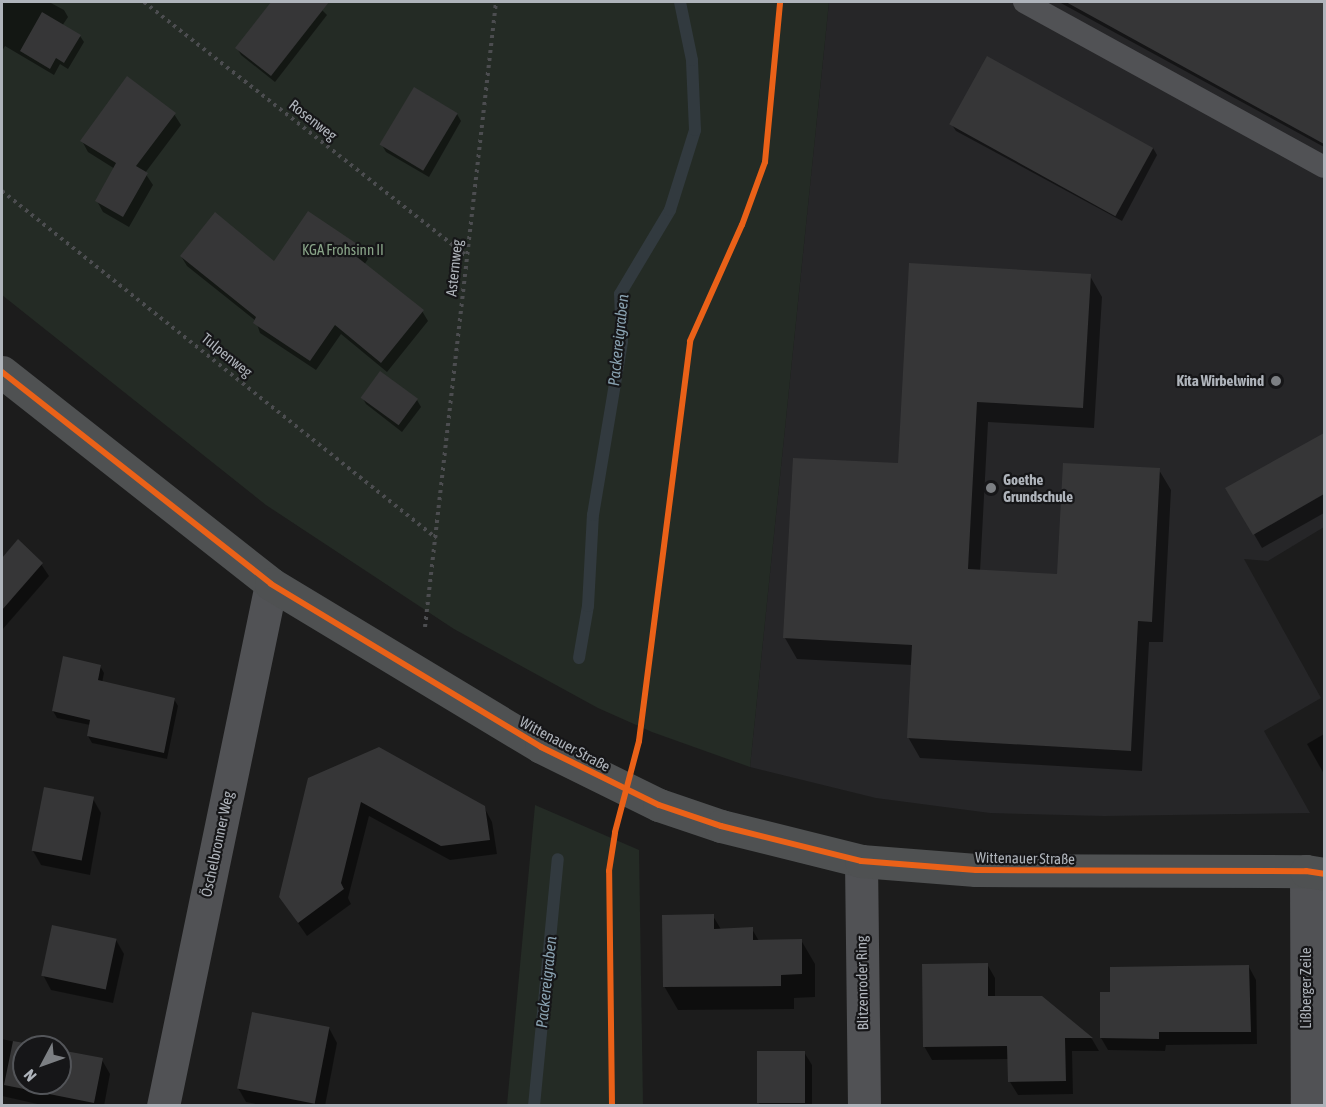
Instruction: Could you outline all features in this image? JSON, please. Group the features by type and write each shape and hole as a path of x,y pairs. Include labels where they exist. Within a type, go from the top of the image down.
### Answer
{"street":[{"name":"Wittenauer Straße","path":"2,372 271,584 542,747 659,805 721,826 861,861 976,870 1315,872"},
{"name":"Öschelbronner Weg","path":"163,1106 271,584"},
{"name":"Blitzenroder Ring","path":"861,861 864,1106"},
{"name":"Lißberger Zeile","path":"1307,1106 1315,872"}],"lane":[{"path":"1024,2 1324,167"}],"path":[{"path":"612,1106 609,871 615,832"}],"shaded area":[{"name":"Goethe Grundschule","path":"829,2 1324,2 1324,527 1268,561 1244,559 1321,698 1264,731 1310,813 1104,816 990,813 876,798 750,767"}],"green space":[{"name":"KGA Frohsinn II","path":"2,2 829,2 750,767 652,732 598,708 454,629 266,505 2,295"},
{"path":"535,805 639,850 643,1105 507,1105"}],"building":[{"path":"271,2 329,2 271,76 235,48"},
{"path":"1066,2 1324,2 1324,144"},
{"path":"42,12 81,35 64,63 56,58 50,69 20,51"},
{"path":"987,56 1153,148 1115,216 949,124"},
{"path":"127,76 176,113 136,166 148,173 123,217 95,201 116,163 80,141"},
{"path":"414,87 458,113 423,171 379,144"},
{"path":"308,211 363,248 357,257 424,310 381,363 335,325 310,361 253,323 256,317 180,256 215,212 274,261"},
{"path":"909,263 1091,274 1083,408 977,402 968,569 1057,574 1063,463 1160,468 1152,622 1138,621 1131,751 907,738 912,645 783,638 793,458 898,463"},
{"path":"380,371 418,399 399,425 361,398"},
{"path":"1324,433 1324,494 1253,535 1225,488"},
{"path":"18,539 43,563 2,610 2,558"},
{"path":"63,656 101,665 98,680 175,698 164,753 87,736 90,720 52,711"},
{"path":"379,747 485,806 490,840 441,846 361,802 341,883 344,889 298,923 279,897 308,778"},
{"path":"44,787 94,797 82,861 32,851"},
{"path":"714,914 714,929 753,927 753,940 802,939 802,974 781,975 781,986 663,987 662,915"},
{"path":"52,925 117,939 106,990 41,976"},
{"path":"988,963 988,996 1042,996 1093,1038 1065,1038 1066,1081 1008,1082 1007,1046 923,1047 922,964"},
{"path":"1249,965 1251,1032 1159,1032 1159,1039 1100,1038 1100,992 1110,992 1110,967"},
{"path":"252,1012 330,1027 315,1104 237,1089"},
{"path":"12,1046 12,1087 4,1085"},
{"path":"757,1051 805,1051 805,1103 757,1103"},
{"path":"72,1052 103,1058 94,1103 54,1095 72,1095"}],"waterway":[{"name":"Packereigraben","path":"579,658 588,606 593,515 622,341 620,294 670,210 695,130 692,60 680,2"},
{"name":"Packereigraben","path":"534,1106 558,859"}],"cycle path":[{"path":"612,1106 609,871 615,832 639,741 690,341 742,225 765,162 780,2"},
{"path":"2,372 271,584 541,747 659,805 721,826 861,861 976,870 1306,871 1324,874"}],"place":[{"name":"Kita Wirbelwind","path":"1276,381"},
{"name":"Goethe Grundschule","path":"991,488"}]}
